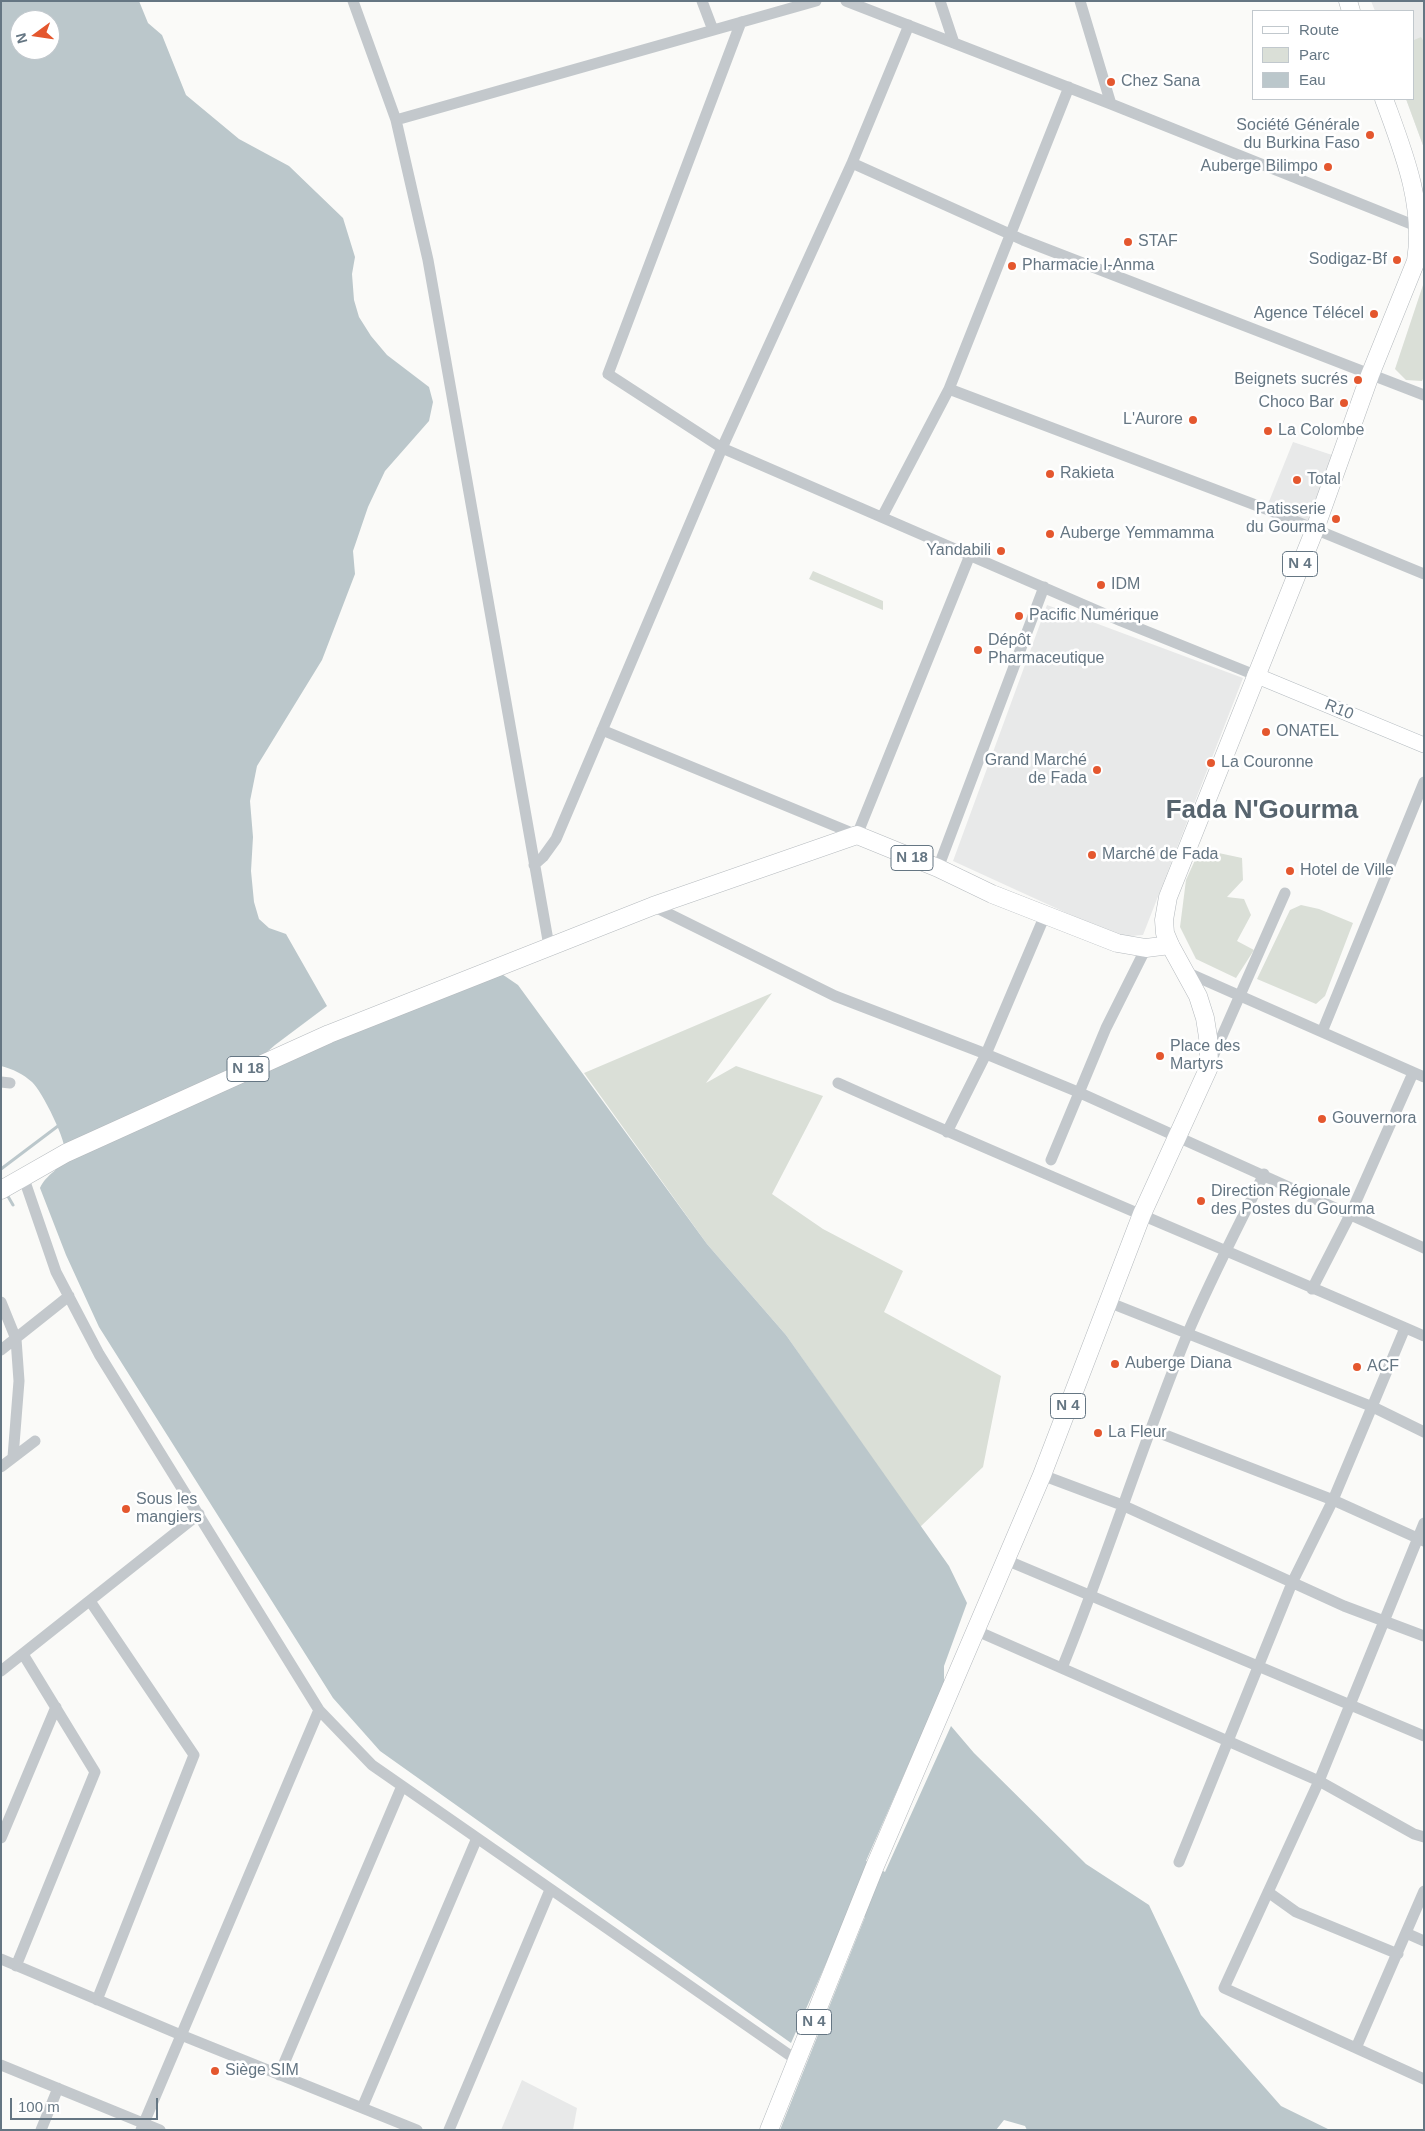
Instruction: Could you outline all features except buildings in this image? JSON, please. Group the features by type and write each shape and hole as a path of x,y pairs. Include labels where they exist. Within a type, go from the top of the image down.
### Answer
{"main road":[{"name":"N 4","path":"769,2130 875,1866 977,1631 1042,1474 1142,1214 1209,1068 1205,1018 1186,972 1170,945 1164,920 1168,897 1255,675 1315,529 1370,376 1416,261 1422,229 1416,189 1384,100"},
{"name":"R10","path":"1255,675 1424,745"},
{"name":"N 18","path":"11,1184 66,1153 248,1069 329,1034 653,906 856,835 938,868 992,894 1117,943 1146,948 1170,945"}],"street":[{"path":"353,1 396,120 428,260 549,946"},
{"path":"702,1 713,30"},
{"path":"396,120 816,1"},
{"path":"846,1 1112,104 1422,229"},
{"path":"940,1 954,43"},
{"path":"1080,1 1112,104"},
{"path":"741,22 608,374 722,448 1044,587 1255,675"},
{"path":"534,865 543,857 556,839 722,448 852,163 909,25"},
{"path":"882,517 949,388 1069,87"},
{"path":"852,163 1010,234 1370,376 1424,395"},
{"path":"949,388 1315,529 1424,574"},
{"path":"602,730 856,835 970,555"},
{"path":"938,868 1044,587"},
{"path":"1322,1032 1424,782"},
{"path":"1209,1068 1285,893"},
{"path":"653,906 835,996 986,1054 1078,1092 1176,1137 1264,1174 1424,1248"},
{"path":"947,1132 986,1054 1045,915"},
{"path":"1051,1160 1106,1028 1146,948"},
{"path":"1186,972 1418,1075 1312,1289"},
{"path":"838,1083 947,1132 1142,1214 1225,1253 1424,1336"},
{"path":"1062,1668 1092,1595 1122,1505 1187,1334 1264,1174"},
{"path":"11,1184 99,1354 319,1710 372,1765 550,1890 708,1996 798,2061"},
{"path":"1,1350 69,1296"},
{"path":"1,1302 16,1339 20,1381 14,1457"},
{"path":"1108,1302 1373,1407 1424,1432"},
{"path":"1179,1862 1292,1583 1333,1500 1405,1328"},
{"path":"1152,1430 1333,1500 1421,1539"},
{"path":"1,1467 35,1441"},
{"path":"1042,1474 1122,1505 1344,1606 1424,1636"},
{"path":"1,1671 199,1514"},
{"path":"1424,1523 1421,1539 1383,1620 1351,1704 1224,1988 1424,2079"},
{"path":"1006,1560 1424,1736"},
{"path":"90,1601 194,1755 97,2000"},
{"path":"977,1631 1318,1780 1414,1834 1424,1837"},
{"path":"16,1966 95,1772 24,1654"},
{"path":"1,1838 56,1707"},
{"path":"143,2126 319,1710"},
{"path":"279,2074 402,1786"},
{"path":"362,2108 478,1838"},
{"path":"449,2130 550,1890"},
{"path":"1356,2048 1424,1891"},
{"path":"1268,1892 1296,1912 1398,1954"},
{"path":"1406,1933 1424,1941"},
{"path":"1,1959 181,2035 416,2130"},
{"path":"1,2065 143,2126 160,2130"},
{"path":"41,2130 58,2088"}],"shaded area":[{"path":"1371,1 1424,1 1424,148 1406,100 1415,100 1415,10 1375,10"},
{"path":"1293,442 1341,458 1315,529 1266,509"},
{"name":"Grand Marché de Fada","path":"1047,605 1243,678 1143,935 1119,937 953,861"},
{"path":"522,2080 577,2108 573,2130 501,2130"}],"green space":[{"path":"1421,37 1424,42 1424,148 1406,100 1415,100 1415,40"},
{"path":"1424,282 1424,377 1422,381 1406,380 1395,369"},
{"path":"813,571 883,601 883,610 809,579"},
{"path":"1200,849 1242,858 1243,880 1227,897 1244,899 1251,915 1237,941 1254,950 1236,978 1196,959 1180,927 1186,880"},
{"path":"1301,905 1319,909 1353,923 1325,996 1316,1004 1257,979 1290,910"},
{"path":"772,993 706,1083 736,1066 823,1096 772,1194 823,1229 903,1271 884,1312 1001,1376 983,1467 920,1527 786,1335 707,1244 584,1073"}],"water":[{"path":"1,1 139,1 148,23 162,35 186,95 239,139 289,166 343,218 355,257 352,274 354,300 359,317 371,336 387,355 429,387 433,402 429,421 385,471 368,507 353,551 355,574 322,660 257,766 250,801 253,837 251,871 254,902 259,919 269,928 286,934 327,1006 275,1045 250,1067 493,968 518,985 707,1244 786,1335 949,1566 967,1603 944,1666 944,1684 866,1861 885,1872 951,1726 974,1753 1086,1864 1149,1905 1201,2015 1281,2106 1330,2130 1027,2130 1025,2126 1004,2120 996,2130 780,2130 865,1917 850,1909 791,2043 380,1751 333,1698 99,1327 66,1255 40,1188 63,1160 65,1149 63,1140 53,1117 36,1087 18,1072 1,1066"}],"waterway":[{"path":"1,1169 58,1126"},
{"path":"6,1193 13,1205"}],"place":[{"name":"Chez Sana","path":"1111,82"},
{"name":"Société Générale du Burkina Faso","path":"1370,135"},
{"name":"Auberge Bilimpo","path":"1328,167"},
{"name":"STAF","path":"1128,242"},
{"name":"Sodigaz-Bf","path":"1397,260"},
{"name":"Pharmacie I-Anma","path":"1012,266"},
{"name":"Agence Télécel","path":"1374,314"},
{"name":"Beignets sucrés","path":"1358,380"},
{"name":"Choco Bar","path":"1344,403"},
{"name":"L'Aurore","path":"1193,420"},
{"name":"La Colombe","path":"1268,431"},
{"name":"Rakieta","path":"1050,474"},
{"name":"Total","path":"1297,480"},
{"name":"Patisserie du Gourma","path":"1336,519"},
{"name":"Auberge Yemmamma","path":"1050,534"},
{"name":"Yandabili","path":"1001,551"},
{"name":"IDM","path":"1101,585"},
{"name":"Pacific Numérique","path":"1019,616"},
{"name":"Dépôt Pharmaceutique","path":"978,650"},
{"name":"ONATEL","path":"1266,732"},
{"name":"La Couronne","path":"1211,763"},
{"name":"Grand Marché de Fada","path":"1097,770"},
{"name":"Marché de Fada","path":"1092,855"},
{"name":"Hotel de Ville","path":"1290,871"},
{"name":"Place des Martyrs","path":"1160,1056"},
{"name":"Gouvernora","path":"1322,1119"},
{"name":"Direction Régionale des Postes du Gourma","path":"1201,1201"},
{"name":"Auberge Diana","path":"1115,1364"},
{"name":"ACF","path":"1357,1367"},
{"name":"La Fleur","path":"1098,1433"},
{"name":"Sous les mangiers","path":"126,1509"},
{"name":"Siège SIM","path":"215,2071"}],"district":[{"name":"Fada N'Gourma","path":"1262,811"}]}
